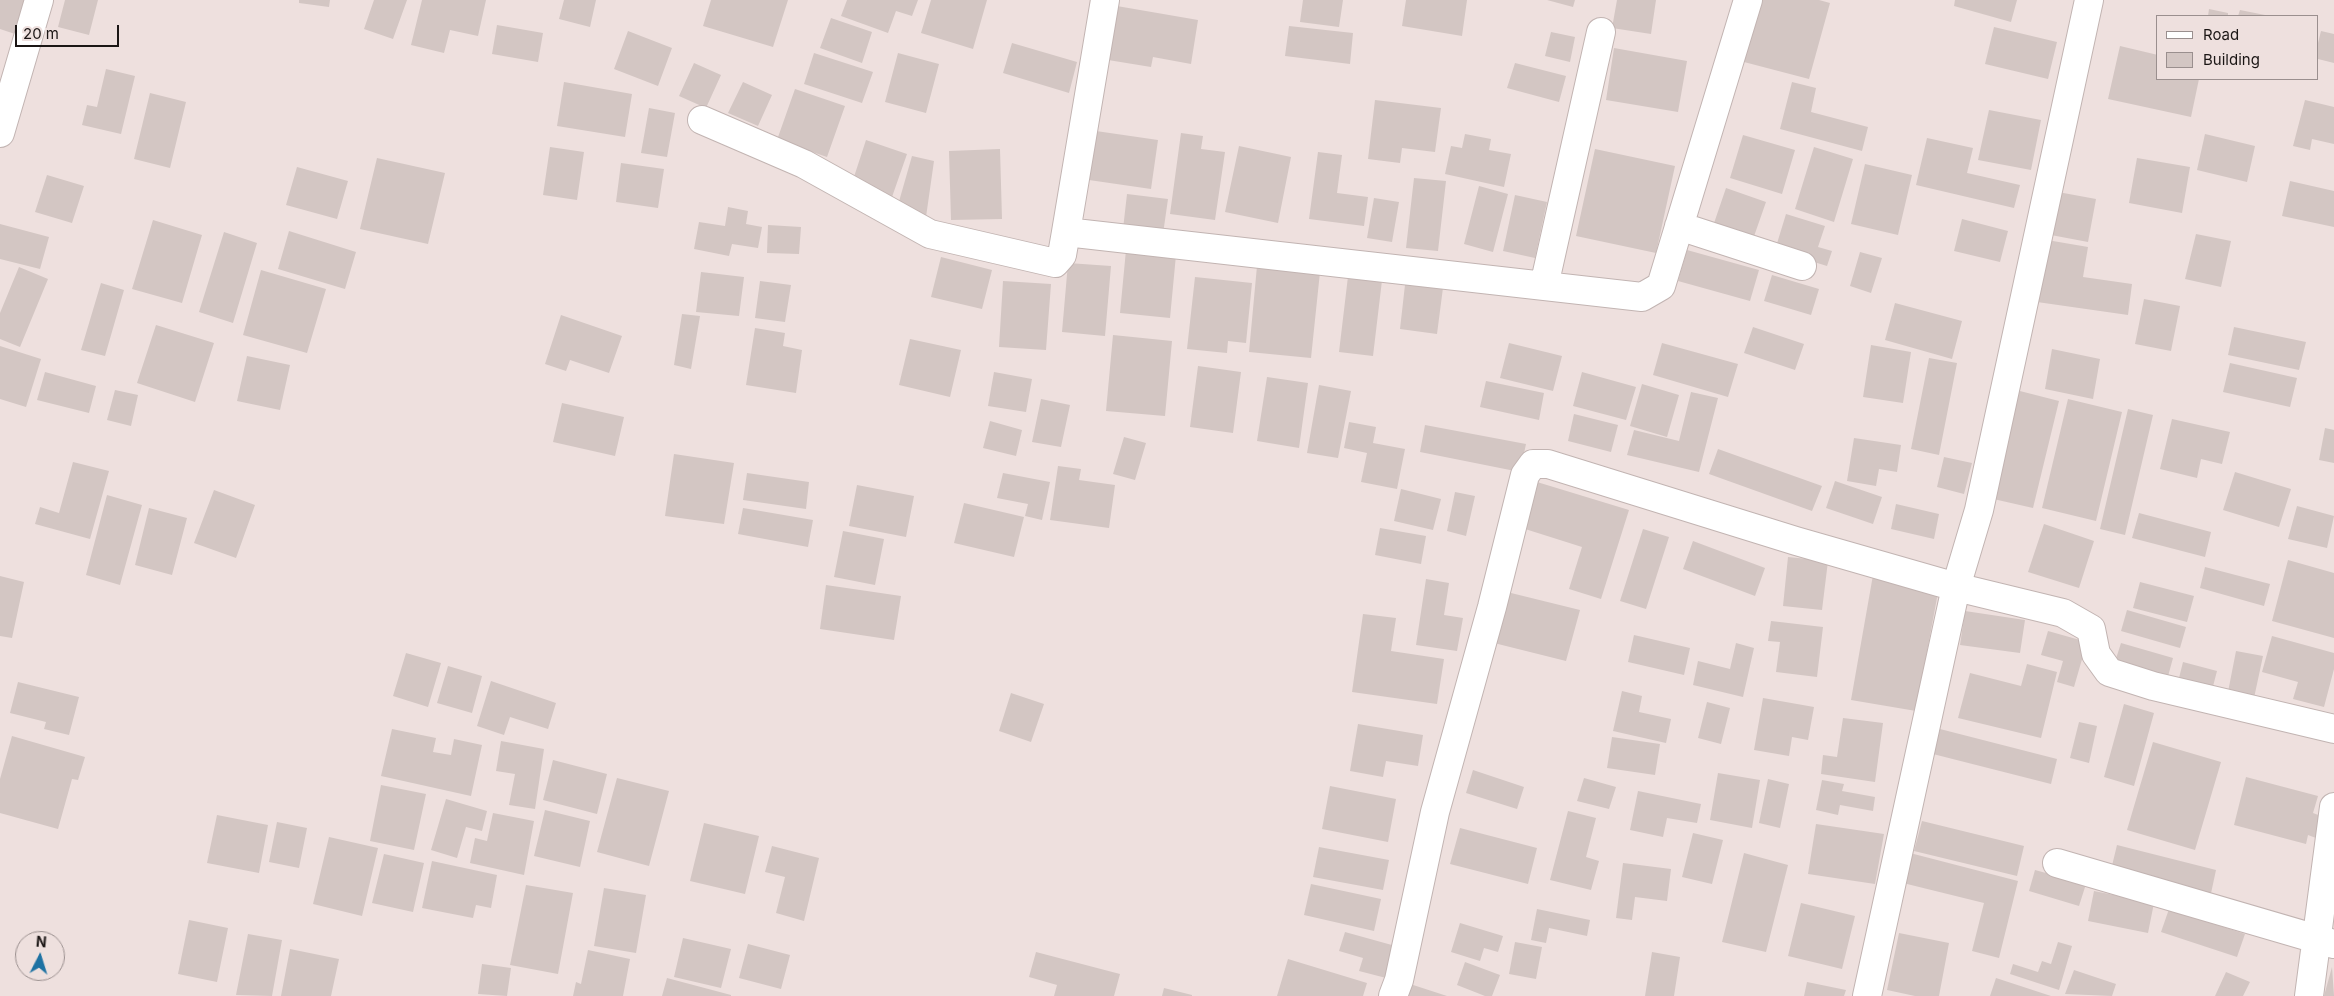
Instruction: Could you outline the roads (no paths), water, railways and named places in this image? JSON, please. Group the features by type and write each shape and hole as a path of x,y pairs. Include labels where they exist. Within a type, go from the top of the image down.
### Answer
{"street":[{"path":"0,133 39,0"},
{"path":"702,120 804,164 930,234 1055,263 1062,255 1105,0"},
{"path":"1066,232 1642,297 1661,286 1748,0"},
{"path":"1867,996 1956,587 1979,510 2089,0"},
{"path":"1544,286 1601,32"},
{"path":"1679,226 1802,266"},
{"path":"1393,996 1399,980 1434,812 1492,607 1525,475 1533,464 1548,464 1796,541 1956,587 2063,613 2091,629 2096,654 2110,672 2153,686 2334,729"},
{"path":"2309,996 2325,941 2334,807"},
{"path":"2057,863 2325,941"}]}
